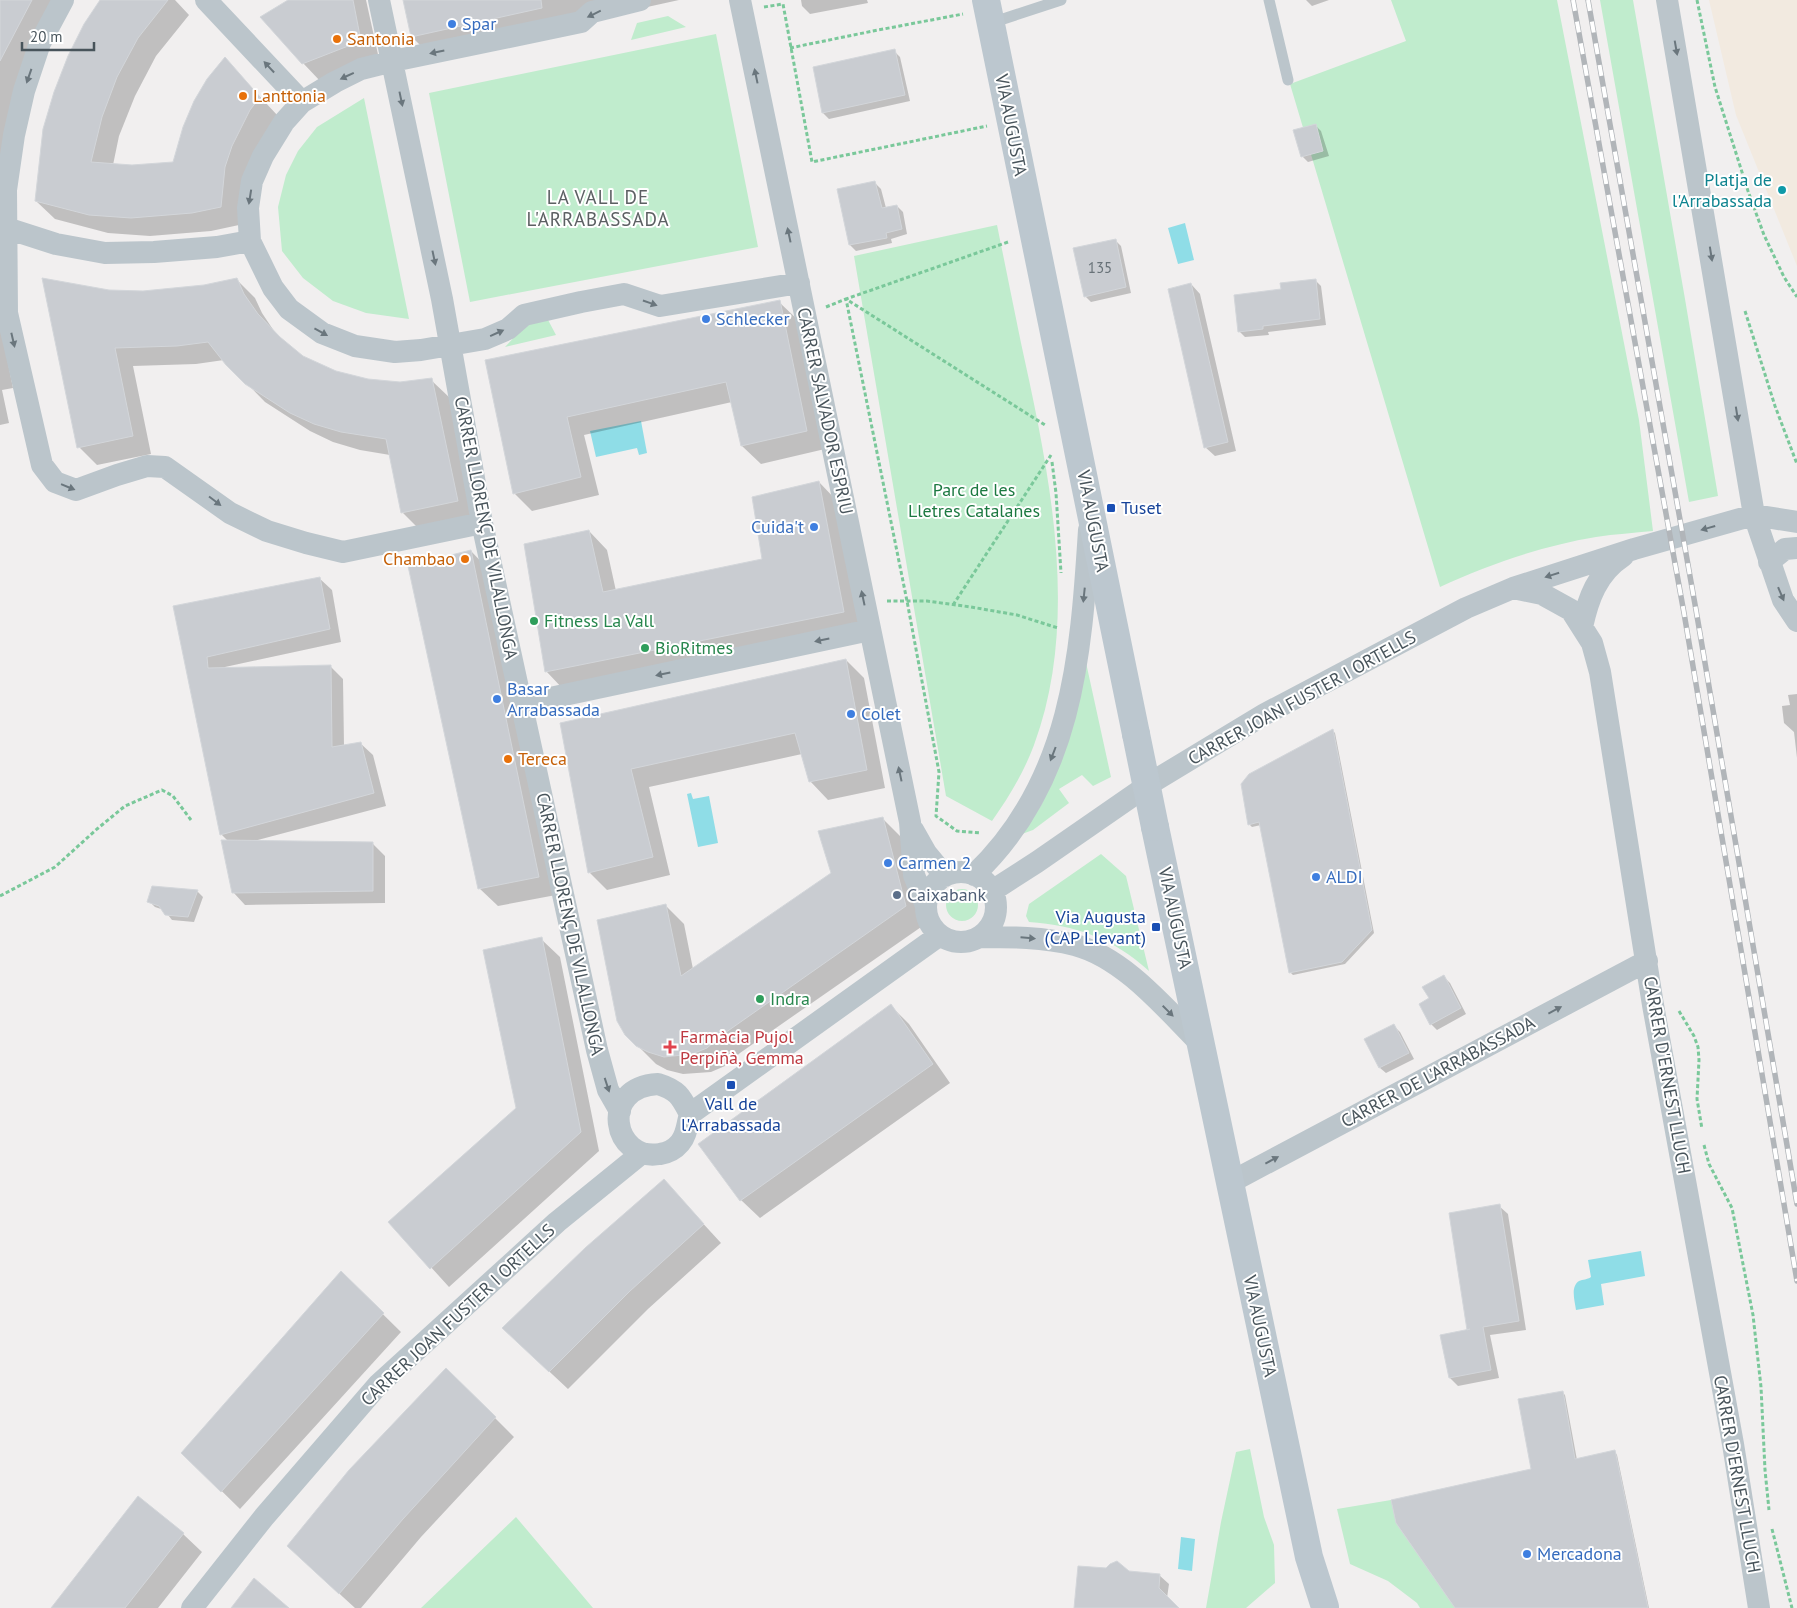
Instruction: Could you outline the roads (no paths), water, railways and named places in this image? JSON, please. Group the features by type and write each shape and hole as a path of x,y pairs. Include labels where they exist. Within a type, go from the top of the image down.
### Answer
{"main road":[{"name":"VIA AUGUSTA","path":"988,11 1229,1183 1309,1557 1325,1608"}],"street":[{"path":"63,0 40,44 24,91 14,135 3,227 7,313 42,465 55,482 76,490 147,466 165,467 230,513 267,531 343,552 482,523"},
{"path":"206,0 302,102"},
{"name":"CARRER LLORENÇ DE VILALLONGA","path":"380,0 442,299 482,523 596,1050 608,1090 620,1111"},
{"path":"640,0 592,12 581,22 362,69 335,82 302,102 284,122 263,156 252,181 248,208 250,241 273,288 288,309 322,334 355,346 396,352 421,350 486,339 508,329 524,315 624,294 660,306 799,283"},
{"path":"1667,0 1754,515 1783,600 1797,621"},
{"name":"CARRER SALVADOR ESPRIU","path":"741,6 910,822 914,875 926,906"},
{"path":"3,227 56,244 105,253 154,252 216,247 250,241"},
{"path":"974,875 1006,841 1032,801 1048,769 1061,735 1074,678 1085,594 1090,512"},
{"path":"1754,515 1797,522"},
{"name":"CARRER JOAN FUSTER I ORTELLS","path":"992,891 1154,781 1265,714 1466,608 1513,588 1634,549 1754,515"},
{"path":"1769,562 1785,549 1797,548"},
{"name":"CARRER JOAN FUSTER I ORTELLS","path":"1582,627 1592,591 1602,575 1618,559 1634,549"},
{"name":"CARRER D'ERNEST LLUCH","path":"1513,588 1542,594 1571,610 1592,643 1600,672 1655,1014 1733,1444 1759,1608"},
{"path":"522,704 870,630"},
{"name":"CARRER SALVADOR ESPRIU","path":"910,822 926,853 946,876"},
{"path":"955,872 974,875 988,885 992,891 996,911 990,926 979,937 968,942 956,942 940,935 931,925 926,906 928,895 935,883 955,872"},
{"path":"690,1114 940,935"},
{"path":"979,937 1021,937 1050,940 1076,945 1094,952 1124,971 1148,991 1200,1043"},
{"name":"CARRER DE L'ARRABASSADA","path":"1229,1183 1647,961"},
{"path":"658,1084 671,1088 680,1096 690,1114 687,1132 676,1147 665,1153 654,1155 642,1153 631,1146 623,1137 619,1123 620,1111 624,1100 638,1087 646,1085 658,1084"},
{"name":"CARRER JOAN FUSTER I ORTELLS","path":"192,1608 264,1516 378,1385 557,1222 642,1153"}],"lane":[{"path":"988,11 1061,0"},
{"path":"1269,0 1288,80"}],"water":[{"path":"1185,223 1194,260 1178,264 1168,228"},
{"path":"641,421 647,453 639,455 637,448 596,457 590,431"},
{"path":"691,793 693,799 709,796 718,843 698,847 687,794"},
{"path":"1641,1251 1645,1276 1601,1284 1604,1305 1576,1310 1574,1294 1576,1284 1591,1277 1588,1260"},
{"path":"1181,1537 1195,1539 1192,1571 1178,1569"}],"railway":[{"path":"1573,0 1684,613 1797,1281"},
{"path":"1588,0 1696,610 1797,1204"}],"place":[{"name":"Spar","path":"452,24"},
{"name":"Santonia","path":"337,39"},
{"name":"Lanttonia","path":"243,96"},
{"name":"Platja de l'Arrabassada","path":"1782,190"},
{"name":"Schlecker","path":"706,319"},
{"name":"Tuset","path":"1111,508"},
{"name":"Cuida't","path":"814,527"},
{"name":"Chambao","path":"465,559"},
{"name":"Fitness La Vall","path":"534,621"},
{"name":"BioRitmes","path":"645,648"},
{"name":"Basar Arrabassada","path":"497,699"},
{"name":"Colet","path":"851,714"},
{"name":"Tereca","path":"508,759"},
{"name":"Carmen 2","path":"888,863"},
{"name":"ALDI","path":"1316,877"},
{"name":"Caixabank","path":"897,895"},
{"name":"Via Augusta (CAP Llevant)","path":"1156,927"},
{"name":"Indra","path":"760,999"},
{"name":"Farmàcia Pujol Perpiñà, Gemma","path":"670,1047"},
{"name":"Vall de l'Arrabassada","path":"731,1085"},
{"name":"Mercadona","path":"1527,1554"}],"district":[{"name":"LA VALL DE L'ARRABASSADA","path":"598,208"}],"park label":[{"name":"Parc de les Lletres Catalanes","path":"974,500"}]}
